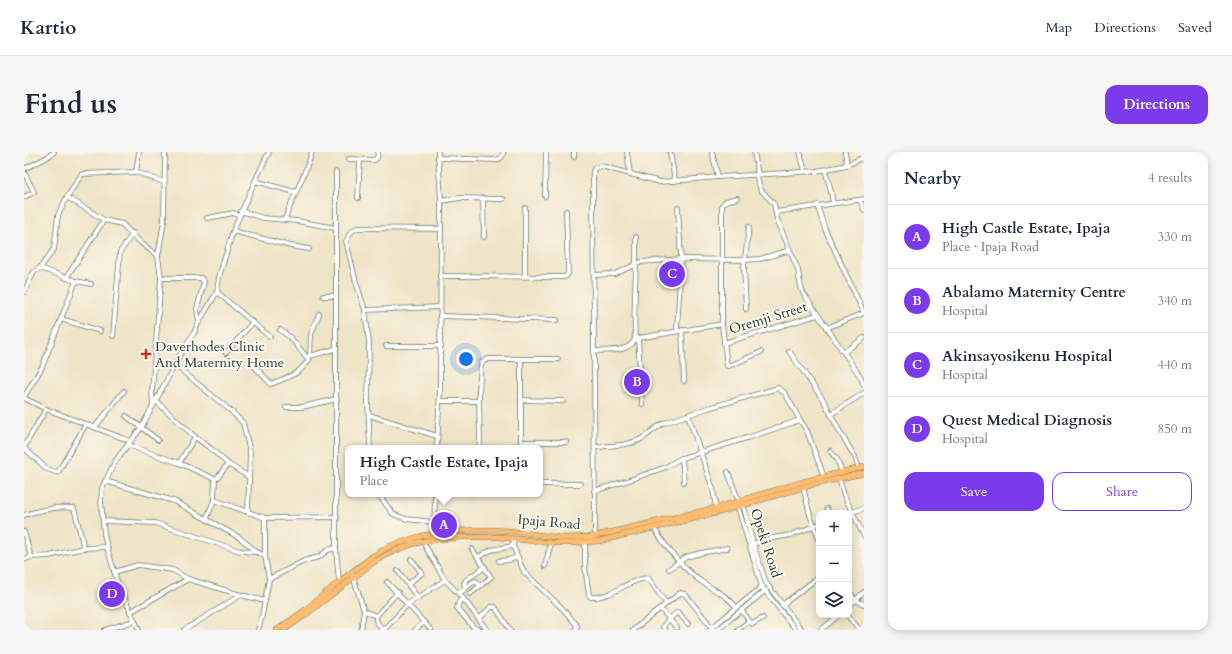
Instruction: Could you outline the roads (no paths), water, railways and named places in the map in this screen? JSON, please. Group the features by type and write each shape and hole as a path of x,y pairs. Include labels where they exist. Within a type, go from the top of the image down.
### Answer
{"main road":[{"name":"Ipaja Road","path":"276,630 304,611 339,582 383,556 401,548 423,542 434,537 463,530 510,531 561,538 595,536 740,503 802,482 863,468"},
{"name":"Ipaja Road","path":"284,630 289,628 353,575 373,556 390,546 411,539 434,537 469,537 514,539 551,543 585,543 599,541 654,528 740,503 864,473"}],"street":[{"path":"24,197 34,192 24,171 54,152"},
{"path":"136,172 139,152"},
{"path":"153,406 152,391 161,278 158,256 164,221 166,152"},
{"path":"139,630 114,572 106,547 101,500 102,488 116,460 141,428 216,292 233,231 254,181 269,152"},
{"path":"285,219 295,192 308,167 312,152"},
{"path":"349,160 374,160 377,158 378,152"},
{"path":"437,445 441,346 441,201 438,152"},
{"path":"438,158 497,160 501,158 503,152"},
{"path":"544,196 546,152"},
{"path":"627,152 630,174"},
{"path":"670,152 675,181"},
{"path":"712,152 718,177"},
{"path":"754,152 757,175 761,190 774,204 798,270 803,293 860,376 864,385"},
{"path":"800,152 805,171"},
{"path":"845,152 847,165"},
{"path":"595,536 594,168 601,166 650,181 660,182 825,170 847,165 864,157"},
{"path":"358,198 360,160"},
{"path":"825,170 833,203"},
{"path":"24,292 34,272 40,268 54,249 58,215 67,197 82,174 136,172 164,182"},
{"path":"336,172 336,548 339,582"},
{"path":"254,181 295,192"},
{"path":"67,197 104,220 122,224 133,233 141,243 158,256"},
{"path":"441,201 453,198 503,199"},
{"path":"483,198 484,236"},
{"path":"737,198 726,201 722,205 722,324 727,366 761,352"},
{"path":"776,212 862,199 864,210"},
{"path":"817,205 825,229 864,313 826,328"},
{"path":"525,208 525,276"},
{"path":"678,208 681,259 680,330 684,381"},
{"path":"440,276 567,276 566,211"},
{"path":"207,218 234,213 263,218 285,219 336,228"},
{"path":"66,278 104,220"},
{"path":"746,309 744,267 749,227"},
{"path":"370,445 368,402 369,343 365,310 346,241 351,232 358,228 441,229"},
{"path":"233,231 291,246 309,248"},
{"path":"113,336 120,252 133,233"},
{"path":"636,237 634,318 642,404"},
{"path":"594,275 615,274 636,263 681,259 745,260 765,258 790,250"},
{"path":"40,268 66,278 91,284"},
{"path":"161,278 201,278 203,280 204,282 197,309 199,322"},
{"path":"76,281 42,368 24,397 46,409 95,427 215,479"},
{"path":"216,292 270,337"},
{"path":"323,296 335,296"},
{"path":"365,310 440,307"},
{"path":"253,365 271,384 297,373 309,358 311,334 318,314"},
{"name":"Oremji Street","path":"724,343 817,315"},
{"path":"440,316 557,320"},
{"path":"61,319 100,331"},
{"path":"226,353 253,322"},
{"path":"636,338 722,324"},
{"path":"280,330 290,337 309,358"},
{"path":"595,351 624,349 633,344 636,338"},
{"path":"844,352 864,338"},
{"path":"386,346 441,346"},
{"path":"309,358 335,349"},
{"path":"789,351 824,401 854,457 863,468"},
{"path":"480,445 479,401 480,368 482,362 488,359 558,359"},
{"path":"522,360 521,442 566,442"},
{"path":"175,365 232,412 243,423 250,449 248,512"},
{"path":"595,447 630,443 643,438 658,426 708,408 778,388 786,393 807,431 824,477"},
{"path":"95,427 124,392"},
{"path":"831,414 864,393"},
{"path":"286,407 302,407 337,399"},
{"path":"521,400 563,400"},
{"path":"156,401 195,437 228,464 249,477"},
{"path":"440,401 479,401"},
{"path":"46,409 26,441 24,447 47,469 58,472 86,424"},
{"path":"369,415 438,436"},
{"path":"688,415 713,488 716,508"},
{"path":"126,416 158,440"},
{"path":"594,491 668,466 676,460 800,420"},
{"path":"179,463 195,437"},
{"path":"830,451 836,459 842,472"},
{"path":"682,458 684,482"},
{"path":"207,518 214,500 215,479 228,464"},
{"path":"728,472 740,503"},
{"path":"839,478 850,510"},
{"path":"105,481 174,501 207,518 240,538 257,552 265,556"},
{"path":"543,484 580,484"},
{"path":"803,487 816,532"},
{"path":"380,497 393,514 406,519 433,522"},
{"path":"434,537 433,522 435,497"},
{"path":"214,500 265,518 337,517"},
{"name":"Opeki Road","path":"740,503 768,585 802,630"},
{"name":"Opeki Road","path":"740,503 748,545 763,589 796,630"},
{"path":"24,515 44,509 64,507 74,508 84,548"},
{"path":"852,513 864,508"},
{"path":"852,515 864,536"},
{"path":"258,630 269,579 265,556 265,518"},
{"path":"104,521 155,523 240,551 257,552"},
{"path":"753,544 773,538 791,535 814,527"},
{"path":"654,528 664,544 679,562 703,582 726,596 736,608"},
{"path":"24,532 31,557"},
{"path":"514,539 513,546 524,572 562,608 576,624 577,626 575,630"},
{"path":"423,542 445,580 463,598 487,630"},
{"path":"544,566 551,543"},
{"path":"585,543 585,567 590,597 594,598 607,594 639,580 648,578 666,603"},
{"path":"478,557 491,550 513,546"},
{"path":"24,560 31,557 49,556 84,548 106,547"},
{"path":"269,579 304,561 319,557 328,550 336,548"},
{"path":"669,569 686,558 700,553 727,548"},
{"path":"470,594 491,577 472,549"},
{"path":"499,561 518,557"},
{"path":"408,584 422,573 411,558"},
{"path":"114,572 138,565 173,570 188,579 265,601"},
{"path":"465,588 464,582 485,567"},
{"path":"398,571 418,598"},
{"path":"353,575 364,611 361,630"},
{"path":"130,612 188,579"},
{"path":"782,605 816,579"},
{"path":"376,616 376,620 383,630 408,604 445,580"},
{"path":"459,594 476,581 480,586"},
{"path":"387,582 398,592 431,630"},
{"path":"633,630 680,593 685,594 712,629 736,608 768,585"},
{"path":"717,630 763,589"},
{"path":"376,616 398,592"},
{"path":"852,603 864,592"},
{"path":"186,629 241,595"},
{"path":"852,596 855,600 864,604"},
{"path":"463,598 459,602 457,608 474,628 480,630"},
{"path":"479,619 491,607 495,607 510,630"},
{"path":"660,608 677,628"},
{"path":"741,610 752,624 763,618"},
{"path":"364,611 376,616"},
{"path":"665,630 663,627 669,619 678,612 688,624"},
{"path":"821,630 835,618"},
{"path":"850,618 860,630"},
{"path":"105,630 134,621"},
{"path":"738,630 749,621"},
{"path":"415,630 424,622"}],"place":[{"name":"Akinsayosikenu Hospital","path":"672,274"},
{"name":"Daverhodes Clinic And Maternity Home","path":"146,354"},
{"name":"Abalamo Maternity Centre","path":"637,382"},
{"name":"High Castle Estate, Ipaja","path":"444,525"},
{"name":"Quest Medical Diagnosis","path":"112,594"}]}
